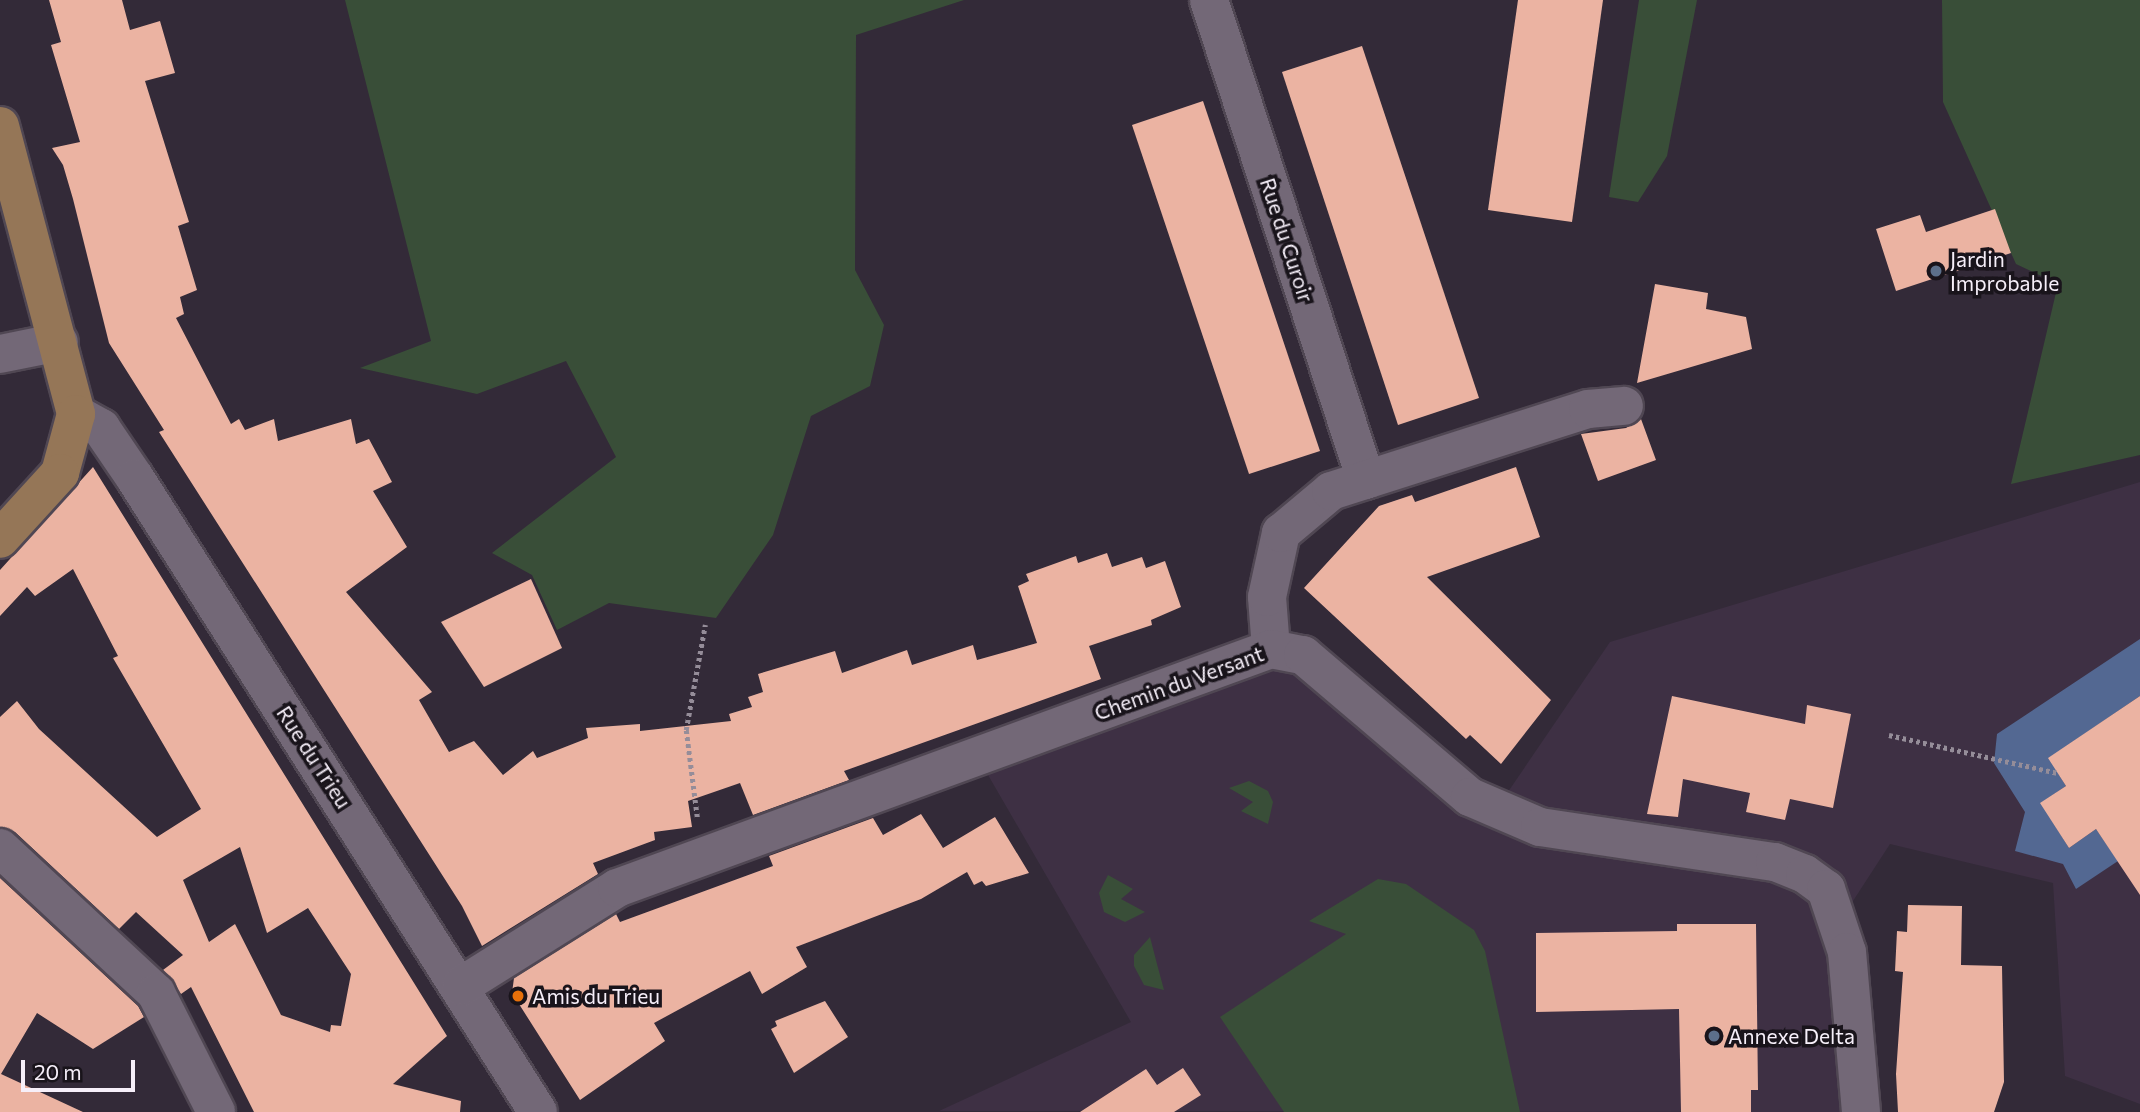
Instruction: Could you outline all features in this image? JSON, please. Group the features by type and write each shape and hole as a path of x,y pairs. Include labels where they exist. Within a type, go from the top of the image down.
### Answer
{"main road":[{"path":"0,126 76,414 60,472 0,539"}],"street":[{"name":"Rue du Curoir","path":"1209,0 1366,480"},
{"path":"0,355 59,342"},
{"path":"1271,649 1267,597 1281,533 1331,491 1588,409 1623,406"},
{"name":"Rue du Trieu","path":"76,414 101,428 135,478 461,986 538,1112"},
{"name":"Chemin du Versant","path":"461,986 617,888 1271,649 1303,655 1470,797 1540,827 1775,862 1805,874 1826,889 1847,952 1861,1112"},
{"path":"0,848 156,993 216,1112"}],"path":[{"path":"705,625 686,730 698,824 710,854"},
{"path":"1889,735 2057,773"}],"shaded area":[{"path":"2140,482 2140,1104 2065,1076 2053,883 1890,844 1840,921 1861,1112 939,1111 1131,1022 977,756 1271,649 1497,808 1610,642"}],"green space":[{"path":"345,0 964,0 856,35 855,270 884,325 870,386 811,416 773,535 716,618 609,603 557,630 532,575 492,553 616,457 566,361 477,394 360,368 431,341"},
{"path":"1639,0 1697,0 1667,156 1638,202 1609,197"},
{"path":"1942,0 2140,0 2140,455 2011,484 2058,284 2016,264 1943,102"},
{"path":"1249,781 1268,791 1273,802 1268,824 1241,811 1253,802 1229,788"},
{"path":"1108,875 1133,889 1121,899 1145,912 1125,922 1104,912 1099,893"},
{"path":"1378,879 1406,884 1474,930 1485,951 1520,1112 1284,1112 1220,1017 1346,934 1309,921"},
{"path":"1150,937 1164,990 1144,985 1134,966 1134,955"}],"water":[{"path":"2140,639 2140,696 2049,758 2066,786 2041,803 2069,848 2096,829 2118,861 2076,889 2063,864 2015,851 2025,812 1994,763 1997,734"}],"building":[{"path":"49,0 122,0 130,30 160,21 175,73 145,81 189,222 178,226 197,290 180,297 184,314 176,318 231,424 239,419 245,430 274,419 278,441 351,419 356,444 369,439 392,482 373,491 407,547 346,592 432,692 419,700 449,752 474,741 503,775 533,751 537,758 588,738 586,728 640,724 640,731 731,721 729,714 752,707 748,697 763,692 758,674 835,651 842,673 907,650 912,665 973,645 977,660 1037,643 1018,586 1029,581 1026,574 1076,556 1078,563 1107,553 1112,567 1142,557 1146,568 1165,561 1181,607 1151,620 1152,625 1089,646 1101,679 844,771 849,780 753,815 740,783 688,801 692,827 654,832 655,840 593,863 598,874 482,946 462,906 159,432 164,430 109,343 73,199 63,165 52,148 80,142 51,45 61,42"},
{"path":"1518,0 1603,0 1572,222 1488,210"},
{"path":"1362,46 1479,398 1398,425 1282,72"},
{"path":"1203,101 1320,451 1249,474 1132,125"},
{"path":"1995,209 2011,253 1896,291 1876,229 1920,215 1926,232"},
{"path":"1655,284 1708,293 1706,309 1746,317 1752,349 1637,383"},
{"path":"1641,419 1656,460 1598,481 1581,434 1626,428"},
{"path":"93,467 447,1036 393,1084 461,1101 460,1112 254,1112 191,987 181,994 163,970 183,955 136,912 119,929 15,832 0,827 0,717 17,701 39,729 157,837 201,809 113,658 118,656 73,569 35,596 27,587 0,616 0,570","holes":["240,847 267,933 308,908 351,974 341,1026 331,1025 330,1032 281,1015 235,924 209,942 183,880"]},
{"path":"1516,467 1540,537 1427,577 1551,700 1501,764 1470,735 1466,739 1304,588 1379,506 1412,495 1415,502"},
{"path":"531,579 562,648 484,687 441,622"},
{"path":"1672,696 1805,724 1807,705 1851,714 1833,808 1790,799 1785,820 1746,812 1750,793 1683,779 1678,817 1647,814"},
{"path":"2140,696 2140,895 2096,829 2069,848 2040,803 2066,786 2048,758"},
{"path":"921,814 943,848 995,817 1029,873 986,886 982,881 974,885 967,872 921,899 796,947 807,967 762,994 750,971 654,1023 665,1041 580,1100 512,993 514,978 616,914 620,922 773,866 769,856 873,818 883,835"},
{"path":"0,878 138,1006 144,1017 93,1049 37,1013 1,1074 83,1112 0,1112"},
{"path":"1908,905 1962,906 1961,965 2002,966 2004,1082 1994,1112 1898,1112 1896,1074 1903,972 1895,971 1897,931 1907,932"},
{"path":"1677,924 1756,924 1758,1090 1751,1090 1751,1112 1681,1112 1679,1009 1536,1012 1536,933 1677,931"},
{"path":"825,1001 848,1037 794,1073 771,1029 777,1026 775,1021"},
{"path":"1183,1068 1201,1095 1174,1112 1080,1112 1146,1069 1157,1085"}],"place":[{"name":"Jardin Improbable","path":"1936,271"},
{"name":"Amis du Trieu","path":"518,996"},
{"name":"Annexe Delta","path":"1714,1036"}]}
